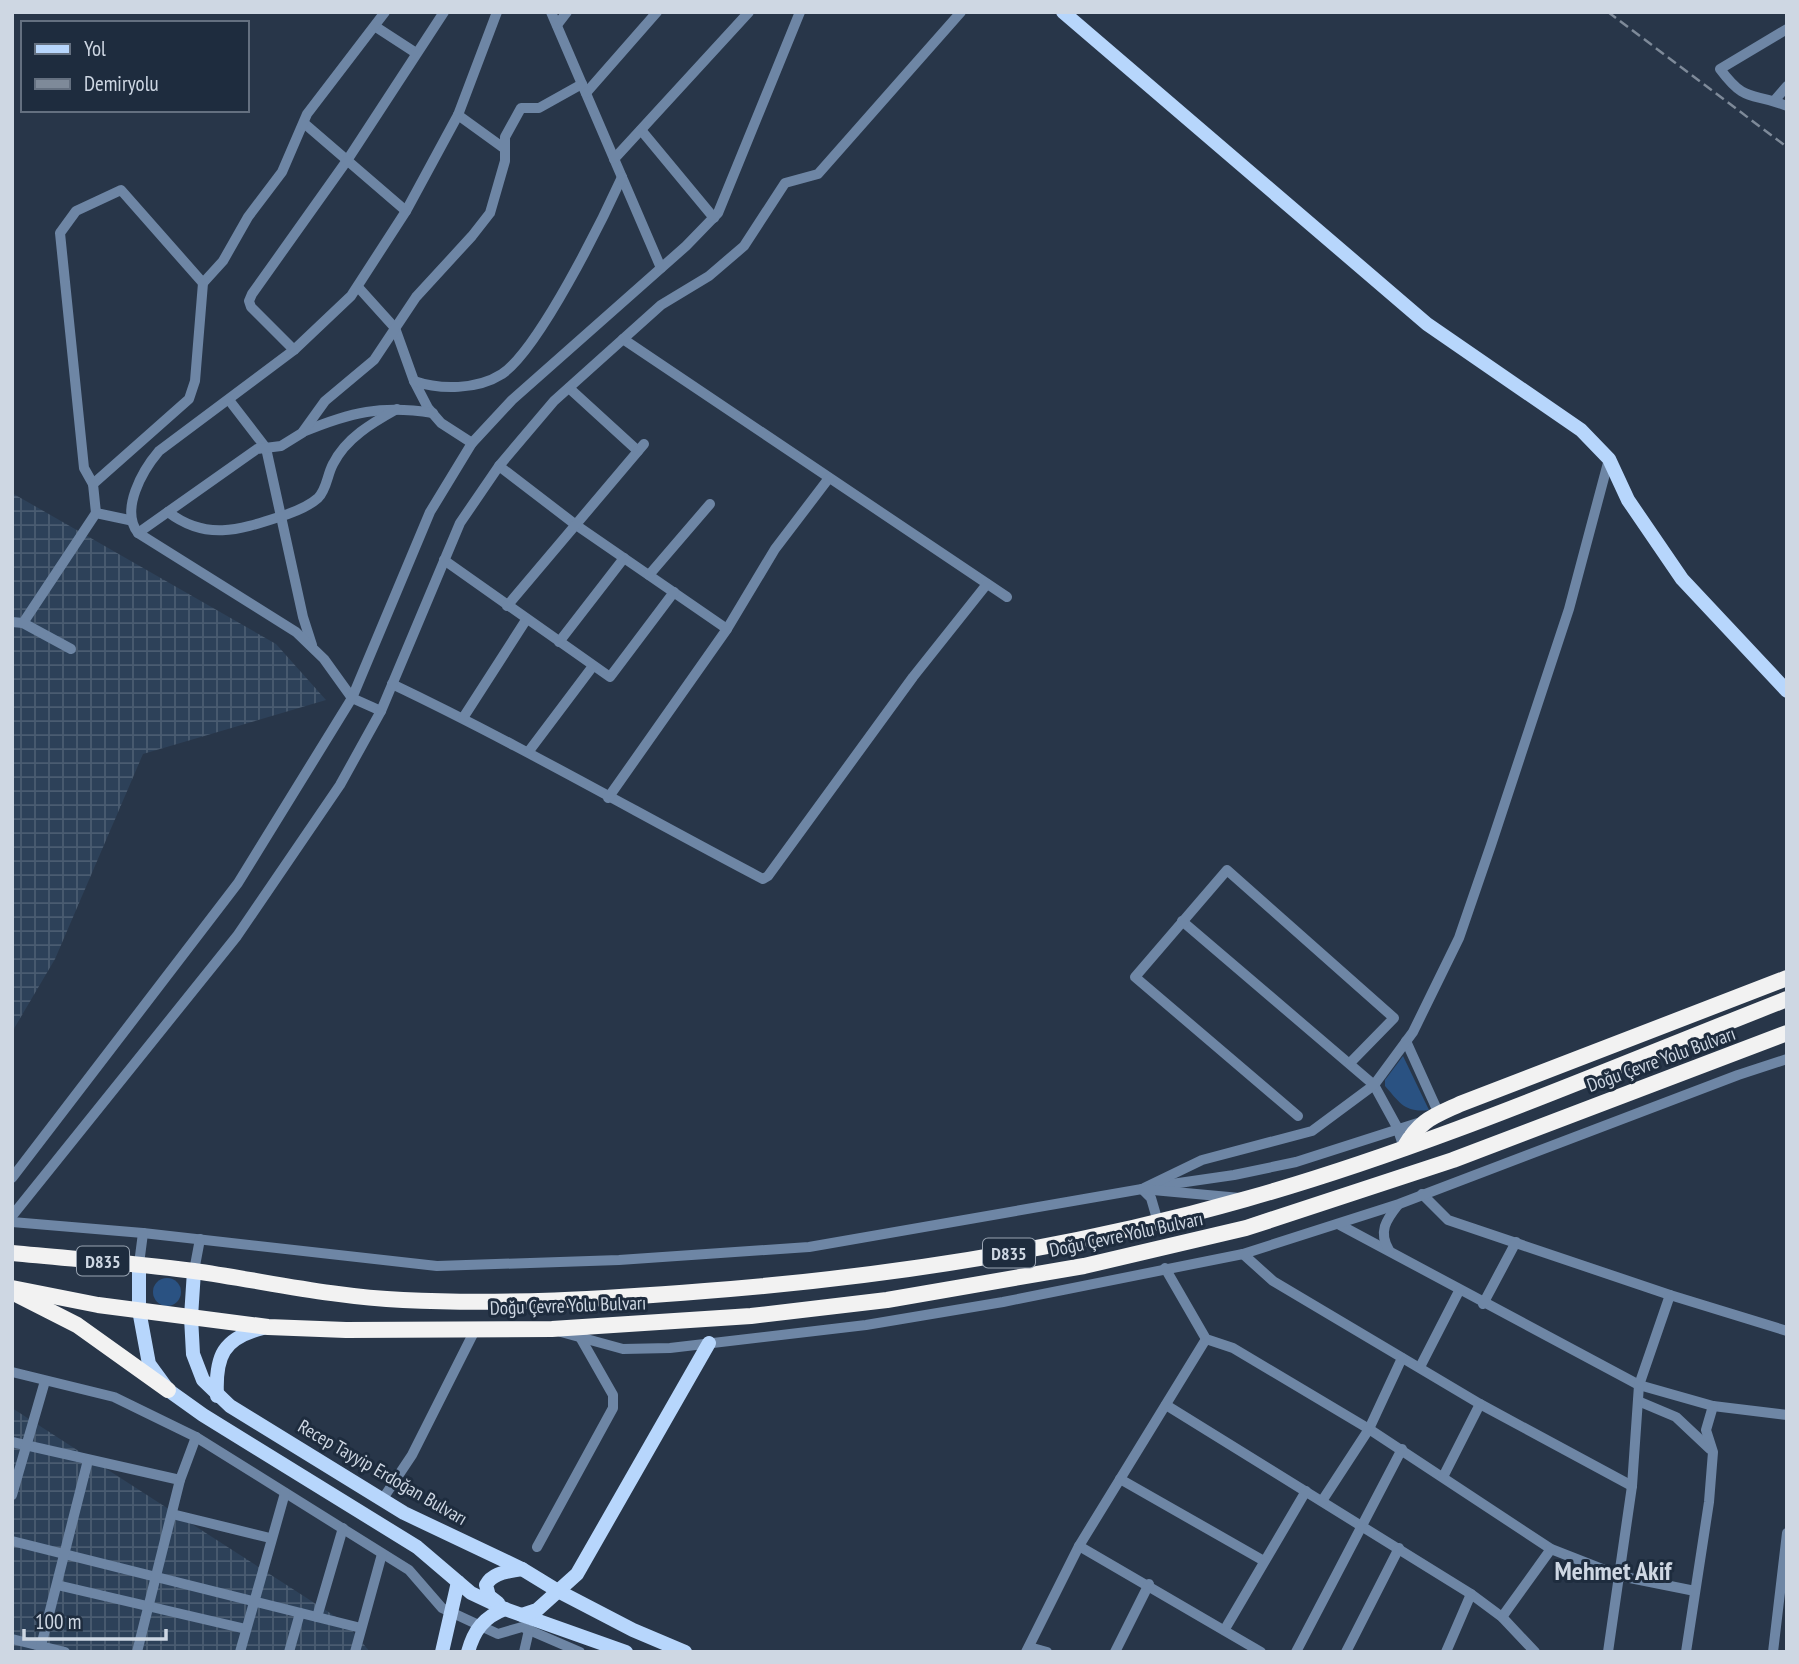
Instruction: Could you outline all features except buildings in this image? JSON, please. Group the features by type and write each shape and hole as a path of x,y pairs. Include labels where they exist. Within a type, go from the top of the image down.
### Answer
{"highway":[{"path":"1404,1148 1415,1129 1432,1117 1787,978"},
{"name":"Doğu Çevre Yolu Bulvarı","path":"194,1271 378,1299 575,1300 799,1283 1020,1251 1158,1222 1248,1198 1404,1148 1787,999"},
{"name":"Doğu Çevre Yolu Bulvarı","path":"191,1317 268,1326 351,1331 552,1329 751,1316 887,1300 1084,1266 1194,1242 1366,1191 1787,1033"},
{"path":"1756,1046 1787,1041"},
{"name":"D835","path":"12,1253 194,1271"},
{"path":"12,1290 77,1325 169,1390"},
{"name":"D835","path":"12,1290 98,1306 191,1317"}],"main road":[{"path":"1063,12 1427,324 1581,430 1609,459 1629,500 1682,579 1787,691"},
{"path":"139,1264 139,1310 149,1364 169,1390 203,1415 417,1547 471,1593 505,1609 626,1652"},
{"name":"Recep Tayyip Erdoğan Bulvarı","path":"194,1271 191,1317 197,1368 217,1396 242,1415 382,1500 455,1539 522,1569 633,1630 685,1652"},
{"path":"217,1396 217,1368 227,1346 244,1333 268,1326"},
{"path":"522,1615 537,1610 583,1565 709,1343"},
{"path":"505,1609 489,1596 486,1585 493,1575 522,1569"},
{"path":"442,1652 458,1582"},
{"path":"468,1652 480,1625 493,1613 505,1609"}],"street":[{"path":"93,484 189,399 195,382 203,283 223,261 248,217 282,172 305,124 307,114 385,12"},
{"path":"294,350 249,301 348,159 444,12"},
{"path":"381,711 352,698 313,647 296,632 138,533 129,520 130,506 151,461 159,451 317,331 358,286 406,211 458,115 497,12"},
{"path":"551,12 661,268"},
{"path":"557,25 568,12"},
{"path":"302,433 325,401 374,360 416,297 490,213 505,161 505,137 521,108 539,108 584,89 657,12"},
{"path":"614,159 749,12"},
{"path":"12,1178 237,883 352,698 430,512 472,443 512,400 714,218 800,12"},
{"path":"12,1216 237,936 340,785 381,711 460,523 499,466 569,388 661,304 709,276 744,246 785,183 818,174 961,12"},
{"path":"376,27 416,53"},
{"path":"1787,29 1720,69 1733,86 1749,97 1787,106"},
{"path":"1774,101 1787,86"},
{"path":"458,115 505,149"},
{"path":"305,124 406,211"},
{"path":"641,130 714,218"},
{"path":"414,381 434,388 469,386 499,376 513,365 542,326 622,177"},
{"path":"71,649 18,622 96,513 93,484 84,468 60,233 76,211 121,190 203,283"},
{"path":"358,286 395,328 414,381 433,413 441,423 472,443"},
{"path":"623,339 1007,597"},
{"path":"507,606 641,448 569,388"},
{"path":"229,400 266,448 303,617 313,647"},
{"path":"138,533 257,449 281,446 302,433 346,414 377,408 433,413"},
{"path":"168,512 178,519 208,530 244,530 281,516 317,498 344,447 367,426 397,409"},
{"path":"1142,1189 1202,1160 1312,1132 1374,1085 1406,1041 1463,927 1569,609 1609,459"},
{"path":"499,466 576,525 727,629"},
{"path":"608,798 727,629 775,549 829,478"},
{"path":"649,575 710,504"},
{"path":"96,513 129,520"},
{"path":"559,642 625,558"},
{"path":"444,561 610,677 674,592"},
{"path":"392,684 528,751 608,798 763,879 768,876 913,677 987,584"},
{"path":"463,718 526,620"},
{"path":"528,751 593,666"},
{"path":"1298,1116 1135,977 1227,870 1394,1018 1350,1063"},
{"path":"1182,921 1374,1085 1397,1127 1404,1148"},
{"path":"1142,1189 1296,1162 1432,1117 1406,1041"},
{"path":"1738,1075 1787,1054"},
{"path":"552,1329 623,1349 670,1348 866,1325 1003,1303 1243,1254 1399,1204 1738,1075 1787,1059"},
{"path":"1142,1189 1151,1198 1158,1222"},
{"name":"Doğu Çevre Yolu Bulvarı","path":"200,1239 424,1266 619,1260 809,1247 1142,1189 1248,1198"},
{"path":"1422,1194 1448,1220 1787,1331"},
{"path":"1391,1252 1383,1240 1383,1229 1399,1204"},
{"path":"12,1223 200,1239"},
{"path":"1340,1225 1458,1291 1639,1385 1713,1406 1787,1415"},
{"path":"139,1264 143,1233"},
{"name":"Recep Tayyip Erdoğan Bulvarı","path":"194,1271 200,1239"},
{"path":"1483,1304 1516,1242"},
{"path":"1243,1254 1273,1282 1480,1404 1632,1486"},
{"path":"1165,1268 1206,1339 1233,1348 1402,1449 1551,1549 1620,1576 1695,1591"},
{"path":"1420,1367 1458,1291"},
{"path":"1608,1652 1632,1486 1639,1385 1671,1295"},
{"path":"382,1500 412,1455 475,1330"},
{"path":"537,1546 613,1408 613,1395 580,1337"},
{"path":"1047,1652 1027,1649 1079,1546 1206,1339"},
{"path":"1322,1501 1369,1429 1402,1358"},
{"path":"12,1371 114,1397 196,1437 409,1570 442,1608 498,1634 522,1627 580,1652"},
{"path":"12,1495 45,1381"},
{"path":"1638,1401 1676,1417 1713,1452"},
{"path":"1443,1477 1480,1404"},
{"path":"1166,1405 1471,1594 1502,1617 1535,1652"},
{"path":"1686,1652 1709,1502 1713,1452 1706,1430 1713,1406"},
{"path":"137,1652 180,1480 196,1437"},
{"path":"12,1442 180,1480"},
{"path":"1296,1652 1402,1449"},
{"path":"41,1646 88,1460"},
{"path":"1120,1479 1264,1561"},
{"path":"1226,1629 1306,1491"},
{"path":"240,1652 270,1538 285,1493"},
{"path":"172,1514 270,1538"},
{"path":"317,1617 343,1528"},
{"path":"1773,1652 1782,1623 1787,1533"},
{"path":"12,1541 361,1628"},
{"path":"1079,1546 1149,1584 1261,1652"},
{"path":"1346,1652 1399,1549"},
{"path":"1502,1617 1551,1549"},
{"path":"355,1652 382,1553"},
{"path":"1115,1652 1149,1584"},
{"path":"57,1585 246,1629"},
{"path":"1446,1652 1471,1594"},
{"path":"289,1652 300,1613"},
{"path":"524,1652 529,1630"},
{"path":"12,1639 65,1652"}],"shaded area":[{"path":"12,493 276,644 326,700 143,754 55,959 12,1032"},
{"path":"1403,1056 1429,1110 1408,1108 1385,1086 1385,1080"},
{"path":"167,1278 177,1282 181,1292 177,1302 167,1306 157,1302 153,1292 157,1282"},
{"path":"12,1408 347,1624 370,1652 12,1652"}],"railway":[{"path":"1608,12 1787,147"}],"district":[{"name":"Mehmet Akif","path":"1613,1570"}]}
